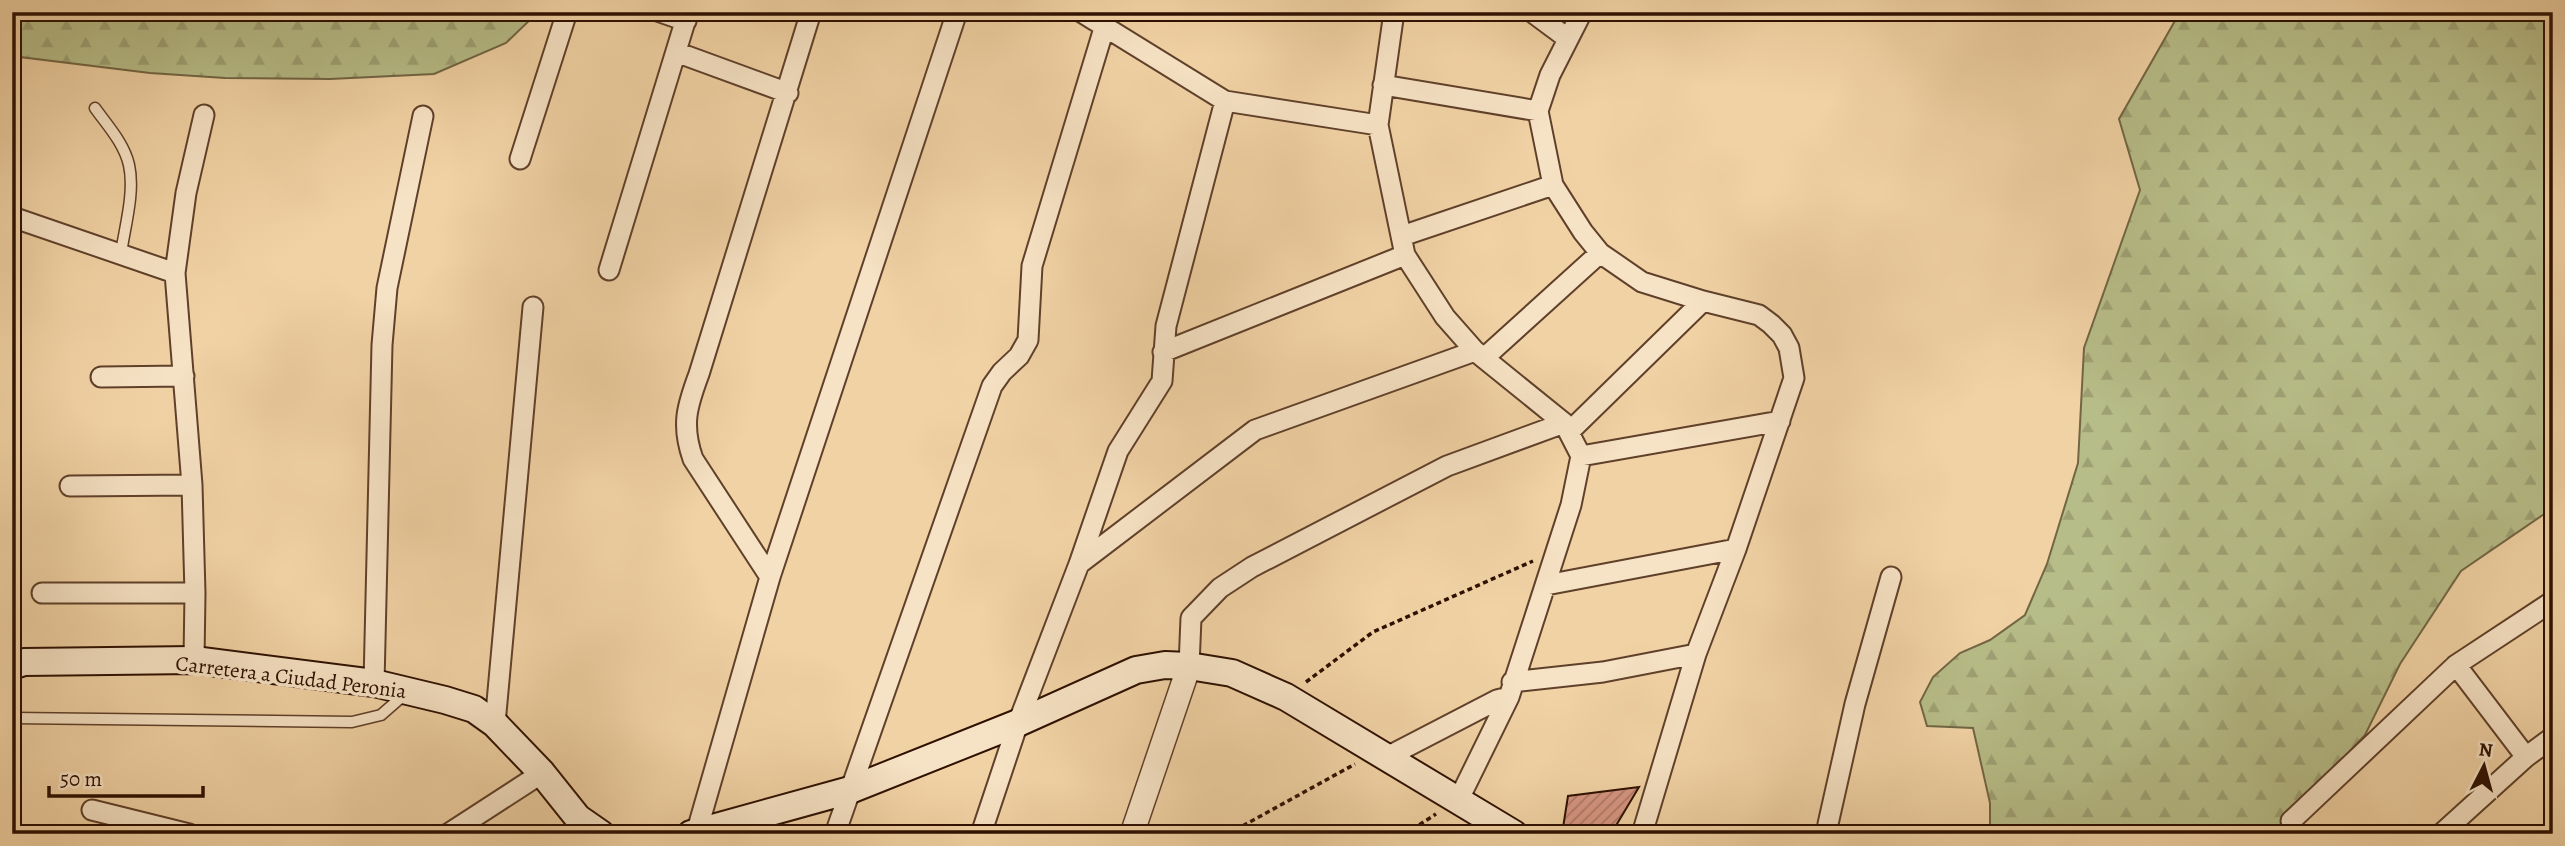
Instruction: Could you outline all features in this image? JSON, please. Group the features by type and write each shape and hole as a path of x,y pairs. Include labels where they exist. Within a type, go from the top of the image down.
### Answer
{"main road":[{"name":"Carretera a Ciudad Peronia","path":"12,666 24,662 194,660 374,683 474,709 495,724 542,773 578,818 601,834"},
{"path":"694,833 850,790 1018,723 1136,670 1165,665 1232,673 1286,697 1514,834"}],"street":[{"path":"520,159 567,12"},
{"path":"609,270 687,16 660,12"},
{"path":"770,577 693,459 686,438 688,403 788,93 811,12"},
{"path":"694,833 770,577 957,12"},
{"path":"1081,12 1225,101 1378,125"},
{"path":"1394,12 1378,125 1404,245 1446,317 1479,354 1567,428 1581,456 1571,506 1511,689 1458,800"},
{"path":"1532,12 1567,38"},
{"path":"1582,12 1550,75 1538,111 1553,185 1600,253 1643,282 1759,315 1782,335 1790,348 1794,378 1736,550 1696,654 1642,834"},
{"path":"835,834 992,386 1028,340 1032,266 1105,25"},
{"path":"676,52 788,93"},
{"path":"1382,85 1538,111"},
{"path":"981,834 1018,723 1079,564 1118,452 1162,381 1166,326 1225,101"},
{"path":"194,660 195,593 191,485 175,272 186,193 204,115"},
{"path":"374,683 384,322 387,288 423,116"},
{"path":"1163,352 1404,245 1553,185"},
{"path":"13,216 175,272"},
{"path":"1079,564 1255,430 1479,354 1600,253"},
{"path":"1132,834 1189,666 1191,618 1220,588 1252,567 1447,467 1567,428 1703,301"},
{"path":"495,724 533,307"},
{"path":"101,377 184,376"},
{"path":"1581,456 1780,421"},
{"path":"70,486 191,485"},
{"path":"1546,585 1736,550"},
{"path":"1828,834 1855,704 1891,577"},
{"path":"42,593 195,593"},
{"path":"2291,821 2456,664 2553,601"},
{"path":"1381,755 1497,699 1511,689 1696,654"},
{"path":"2456,664 2526,757"},
{"path":"2441,834 2526,757 2553,737"},
{"path":"448,834 542,773"},
{"path":"92,810 189,834"}],"lane":[{"path":"95,108 122,146 129,164 131,180 121,253"},
{"path":"12,718 352,722 381,715 408,691"}],"path":[{"path":"1286,697 1373,632 1557,551"},
{"path":"1228,834 1381,755"},
{"path":"1405,834 1458,800"}],"green space":[{"path":"12,12 538,12 506,43 434,74 330,79 225,78 150,73 12,56"},
{"path":"2180,12 2553,12 2553,508 2461,571 2400,664 2365,735 2273,834 1990,834 1990,803 1973,728 1927,726 1920,702 1933,677 1960,653 1990,640 2025,615 2047,564 2078,463 2084,348 2140,190 2119,119"}],"building":[{"path":"1639,787 1611,834 1562,834 1568,796"}]}
